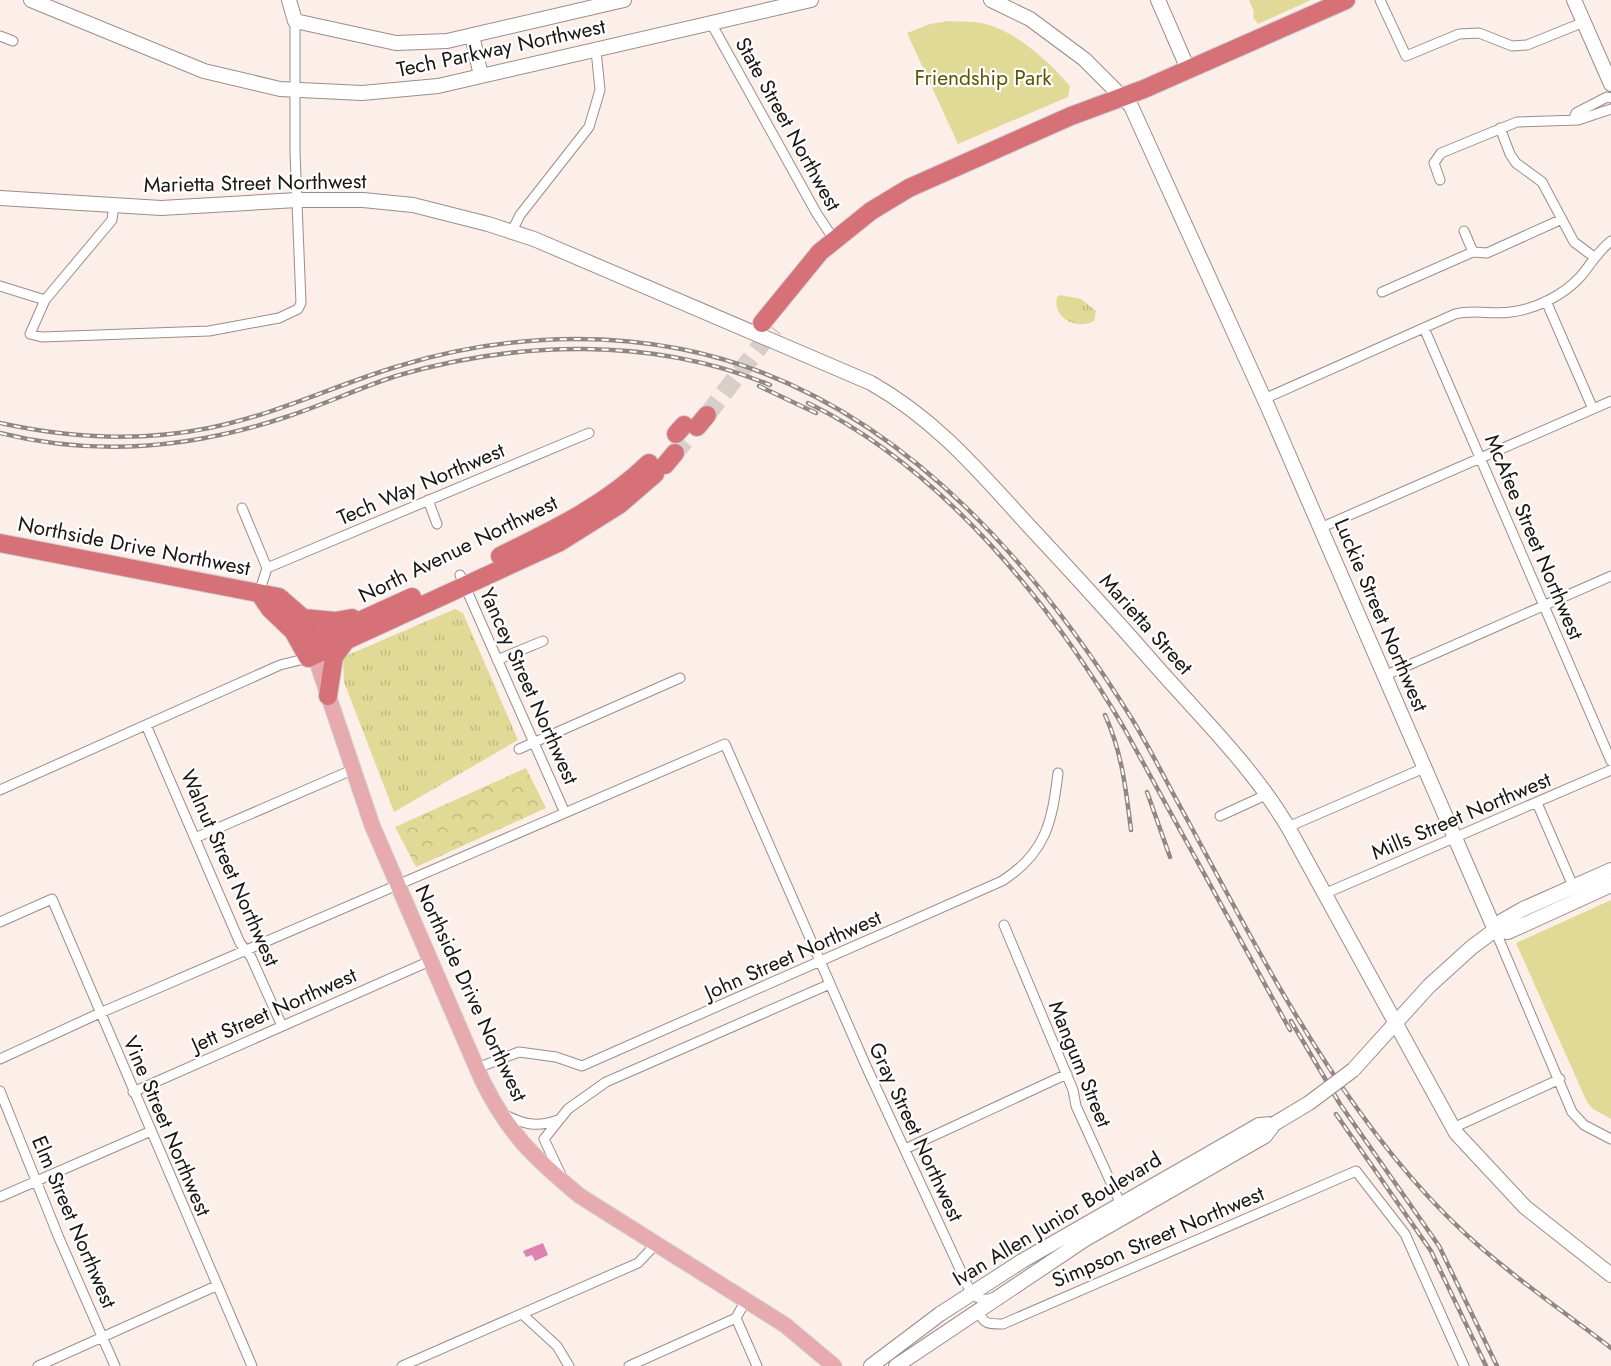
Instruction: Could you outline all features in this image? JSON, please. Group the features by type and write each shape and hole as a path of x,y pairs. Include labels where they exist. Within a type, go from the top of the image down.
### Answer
{"highway":[{"path":"770,331 801,273 820,252 871,211 909,188 1347,0"},
{"name":"North Avenue Northwest","path":"313,652 373,615 581,531 619,505 678,440"},
{"name":"Northside Drive Northwest","path":"0,543 279,597 303,618 313,652"},
{"name":"North Avenue Northwest","path":"313,652 348,640 462,580"},
{"name":"Northside Drive Northwest","path":"259,593 270,609 313,652"},
{"path":"303,618 334,621 373,615"},
{"path":"328,696 334,657 348,640"}],"main road":[{"name":"Tech Parkway Northwest","path":"31,0 198,69 296,91 392,92 481,76 811,0"},
{"path":"290,0 295,21 318,24 339,32 349,31 396,43 447,41 624,0"},
{"path":"992,0 1030,19 1084,59 1122,95"},
{"path":"1158,0 1188,69"},
{"path":"1574,0 1611,84"},
{"path":"472,35 481,76"},
{"name":"Luckie Street Northwest","path":"1122,95 1139,122 1184,218 1495,930"},
{"name":"Marietta Street Northwest","path":"0,198 161,208 297,200 395,202 512,231 770,331"},
{"name":"Marietta Street","path":"770,331 899,399 942,432 1120,624 1268,794 1395,1024"},
{"name":"Northside Drive Northwest","path":"313,652 352,770 398,885 477,1068 499,1112 534,1158 567,1185 785,1325 834,1366"},
{"name":"Ivan Allen Junior Boulevard","path":"871,1366 904,1339 971,1293 1123,1209 1265,1136 1274,1124 1309,1103 1353,1070 1429,986 1509,916 1611,870"},
{"name":"Ivan Allen Junior Boulevard","path":"1495,930 1508,932 1611,885"},
{"path":"1395,1024 1453,1128 1525,1207 1610,1272"},
{"name":"Ivan Allen Junior Boulevard","path":"896,1366 979,1311 1123,1209"}],"street":[{"path":"1380,0 1406,56 1458,34 1479,33 1512,46 1527,45 1584,22"},
{"path":"114,206 112,220 45,300 30,334 42,337 187,333 232,327 292,313 301,303 297,200 295,21"},
{"name":"State Street Northwest","path":"711,23 817,214 835,241"},
{"path":"0,36 13,41"},
{"path":"512,231 520,215 589,127 600,90 597,50"},
{"path":"1592,110 1607,97 1611,98"},
{"path":"1440,180 1434,163 1440,153 1500,128 1517,122 1574,118 1576,113 1611,109"},
{"path":"1500,128 1516,164 1542,182 1548,189 1560,220 1574,242 1594,257"},
{"path":"1382,291 1473,252 1487,253 1560,220"},
{"path":"1464,231 1473,252"},
{"path":"1264,399 1468,310 1508,313 1546,302 1576,282 1594,257 1611,241"},
{"path":"0,286 45,300"},
{"path":"1546,302 1593,409"},
{"name":"McAfee Street Northwest","path":"1424,328 1611,761"},
{"path":"1320,528 1611,401"},
{"name":"Tech Way Northwest","path":"267,568 589,433"},
{"path":"428,500 437,524"},
{"path":"242,508 267,568 259,593"},
{"path":"1384,676 1611,576"},
{"name":"Yancey Street Northwest","path":"462,580 565,813"},
{"path":"497,660 543,641"},
{"name":"North Avenue Northwest","path":"0,790 313,652"},
{"path":"519,749 680,678"},
{"name":"Walnut Street Northwest","path":"146,725 233,928 282,1026"},
{"name":"Gray Street Northwest","path":"565,813 725,744 830,984 971,1293"},
{"path":"1288,827 1424,768"},
{"path":"195,838 352,770"},
{"name":"Mills Street Northwest","path":"1324,894 1611,770"},
{"name":"John Street Northwest","path":"477,1068 519,1052 556,1057 582,1066 821,963 1002,881 1033,857 1048,826 1058,773"},
{"path":"1220,816 1268,794"},
{"path":"1537,803 1573,886"},
{"path":"0,1059 100,1013 565,813"},
{"name":"Vine Street Northwest","path":"0,922 52,899 149,1132 252,1366"},
{"name":"Mangum Street","path":"1004,925 1073,1089 1076,1106 1123,1209"},
{"name":"Luckie Street Northwest","path":"1495,930 1577,1119 1611,1139"},
{"name":"Jett Street Northwest","path":"133,1092 430,961"},
{"path":"567,1185 544,1144 544,1139 558,1120 606,1082 830,984"},
{"path":"905,1149 1067,1074"},
{"path":"1453,1128 1560,1079"},
{"name":"Elm Street Northwest","path":"0,1091 115,1366"},
{"path":"499,1112 528,1125 558,1120"},
{"path":"0,1197 149,1132"},
{"name":"Simpson Street Northwest","path":"979,1311 982,1320 988,1324 1003,1324 1356,1171 1405,1234 1464,1366"},
{"path":"402,1366 425,1361 522,1314 638,1263 656,1244"},
{"path":"38,1366 216,1286"},
{"path":"971,1293 978,1299 987,1300 1005,1293"},
{"path":"629,1366 736,1318 746,1300"},
{"path":"522,1314 557,1346 569,1366"},
{"path":"736,1318 757,1366"}],"green space":[{"path":"1249,0 1311,0 1258,24 1253,17 1254,12"},
{"name":"Friendship Park","path":"948,21 993,26 1018,39 1041,57 1070,86 1068,97 958,144 907,33 930,24"},
{"path":"1060,295 1081,299 1096,311 1094,321 1080,324 1067,320 1058,311 1056,304 1057,297"},
{"path":"455,609 463,613 518,740 394,812 344,682 343,657"},
{"path":"526,768 546,808 416,867 395,827"},
{"path":"1611,900 1611,1119 1593,1109 1587,1102 1516,943"}],"shaded area":[{"path":"543,1243 548,1255 535,1261 532,1255 526,1257 523,1251"}],"tunnel":[{"path":"707,415 774,328"},
{"path":"675,453 685,441"}],"railway":[{"path":"0,423 78,435 130,437 209,428 258,416 433,356 539,340 610,340 681,349 754,369 822,400 885,439 943,486 997,539 1046,596 1091,657 1132,719 1290,1005 1374,1132 1407,1173 1462,1231 1515,1276 1611,1348"},
{"path":"0,433 72,445 108,447 180,442 251,428 396,376 442,364 536,351 584,349 631,351 679,358 725,369 770,385"},
{"path":"759,386 816,413"},
{"path":"808,403 857,430 904,463 947,501 1027,587 1062,633 1124,728 1290,1030"},
{"path":"1105,715 1119,757 1131,830"},
{"path":"1147,792 1170,857"},
{"path":"1291,1021 1340,1104 1439,1246 1497,1366"},
{"path":"1336,1114 1431,1251 1486,1366"}]}
